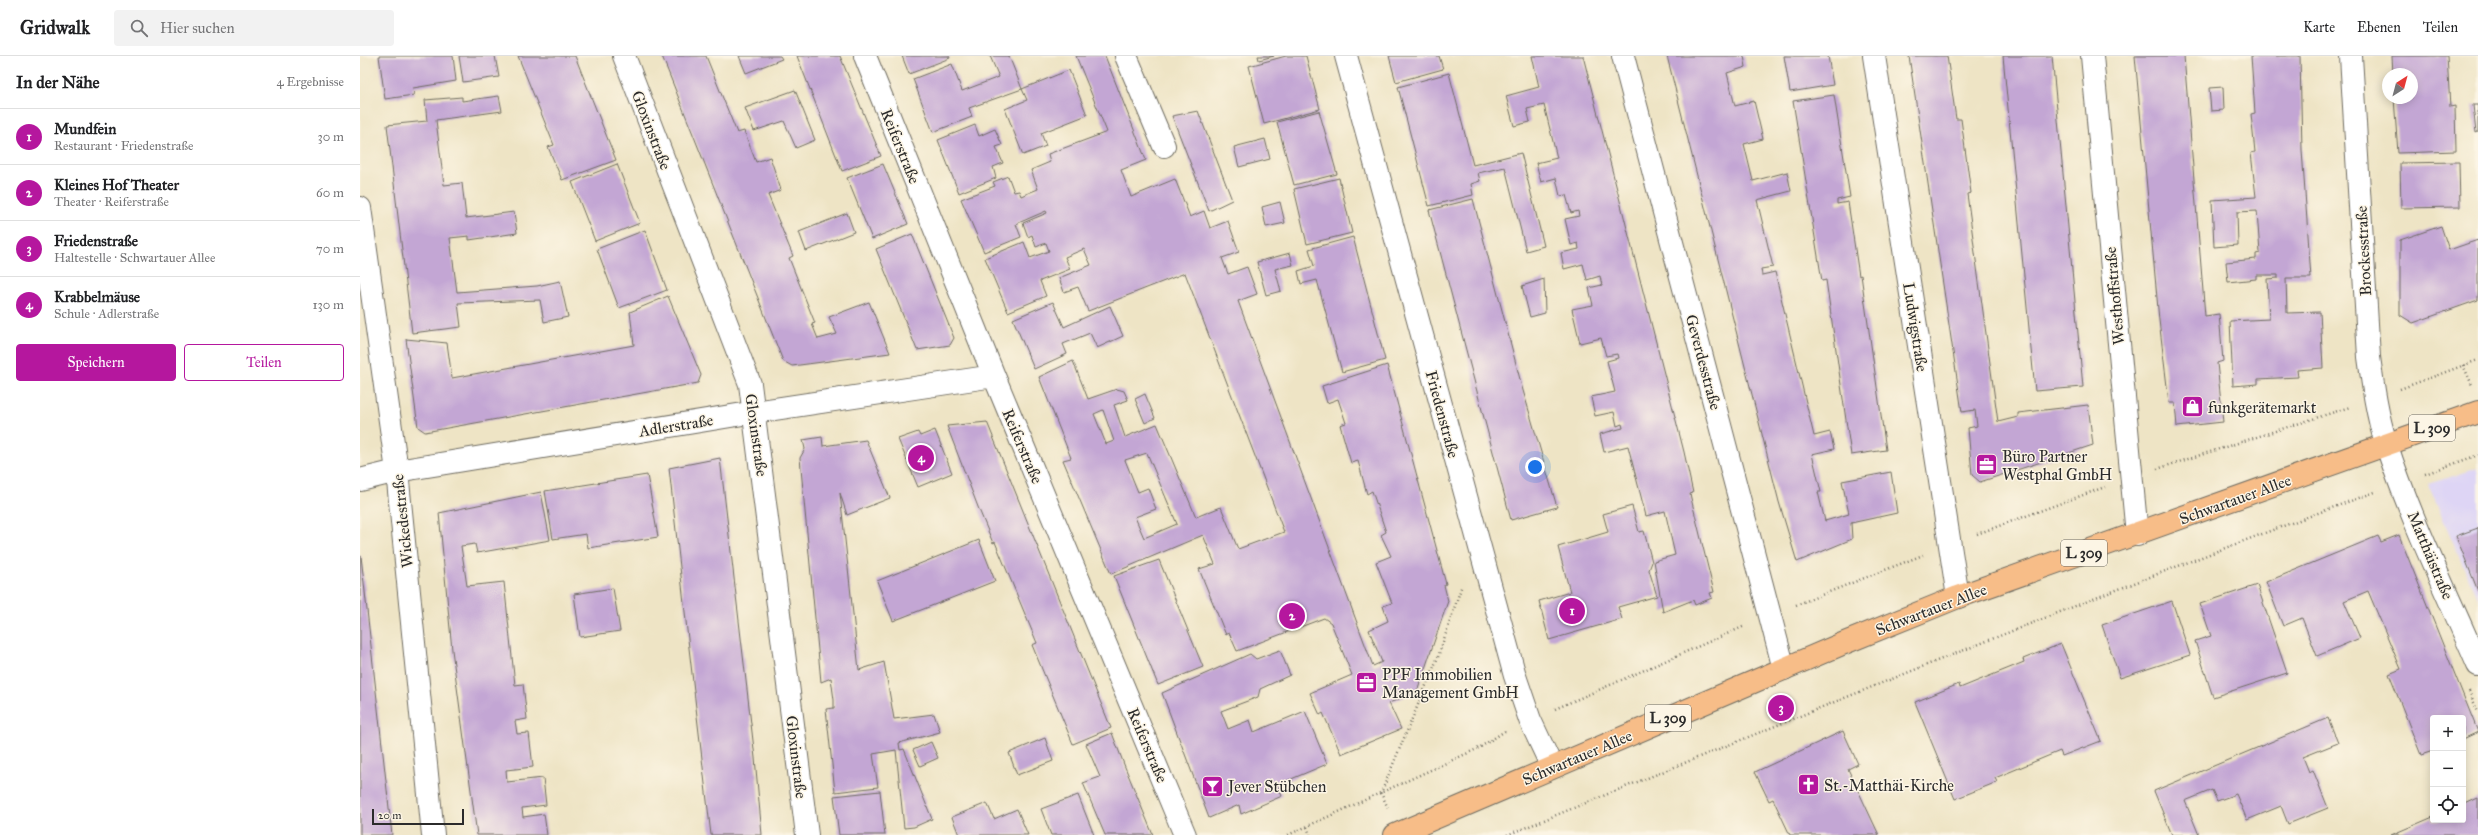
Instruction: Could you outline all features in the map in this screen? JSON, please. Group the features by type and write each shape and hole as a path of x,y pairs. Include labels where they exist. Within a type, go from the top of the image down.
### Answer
{"main road":[{"name":"Schwartauer Allee","path":"1395,835 1784,669 1958,597 2137,535 2386,444 2477,402"}],"street":[{"name":"Gloxinstraße","path":"624,56 750,384 755,412 806,835"},
{"name":"Reiferstraße","path":"865,56 994,376 1185,835"},
{"path":"1126,56 1164,146"},
{"name":"Friedenstraße","path":"1346,56 1515,676 1530,720 1552,768"},
{"name":"Geverdesstraße","path":"1623,56 1784,669"},
{"name":"Ludwigstraße","path":"1874,56 1958,597"},
{"name":"Westhoffstraße","path":"2092,56 2137,535"},
{"name":"Brockesstraße","path":"2351,56 2369,357 2375,399 2386,444"},
{"name":"Wickedestraße","path":"360,208 397,471 433,835"},
{"name":"Adlerstraße","path":"360,480 397,471 755,412 994,376"},
{"name":"Matthäistraße","path":"2386,444 2478,665"}],"path":[{"path":"1288,835 1381,794 1479,748 1498,734 1770,615 1949,544 2131,477 2375,399 2478,360"},
{"path":"2463,365 2477,402"},
{"path":"1507,835 2073,606 2271,529 2478,455"},
{"path":"1381,794 1435,664 1456,600 1479,544"},
{"path":"1307,827 1310,835"}],"shaded area":[{"path":"2478,468 2478,600 2428,484"}],"building":[{"path":"379,56 453,56 456,81 413,88 414,95 385,99"},
{"path":"459,56 495,56 499,77 463,82"},
{"path":"518,56 575,56 616,160 562,180 548,147 554,145"},
{"path":"662,56 706,56 737,133 744,131 756,162 770,157 781,190 768,195 793,256 789,258 815,323 812,324 818,339 837,334 829,317 869,302 890,353 792,366 783,361"},
{"path":"739,56 780,56 782,59 746,73"},
{"path":"797,56 840,56 881,156 842,171"},
{"path":"902,56 949,56 950,58 909,74"},
{"path":"990,56 1009,56 1022,89 969,108 972,117 933,132 913,79 952,64 962,91 999,77"},
{"path":"1076,56 1105,56 1146,160 1121,170 1131,197 1175,179 1190,217 1204,211 1210,228 1228,221 1239,252 1222,258 1228,274 1247,267 1257,294 1238,301 1373,666 1382,662 1369,630 1388,621 1383,606 1392,603 1376,562 1391,556 1381,535 1386,532 1372,491 1367,494 1358,461 1351,463 1340,425 1346,423 1338,399 1327,403 1322,386 1387,365 1446,584 1444,585 1448,601 1417,692 1389,703 1401,729 1341,754 1323,713 1320,715 1310,693 1352,675 1331,623 1324,618 1237,651 1229,633 1226,635 1199,569 1215,564 1203,535 1111,574 1063,460 1071,458 1039,377 1073,361 1088,399 1117,389 1124,391 1128,400 1114,405 1125,437 1157,424 1196,517 1221,507 1238,549 1284,532 1185,273 1088,311 1078,287 1064,292 1059,278 1091,265 1084,249 1065,257 1070,269 1040,281 1046,296 1008,312 985,258 1024,242 1030,258 1049,251 1046,243 1036,247 1032,235 1028,237 1023,223 1047,213 1046,211 1016,224 1021,237 984,252 961,199 995,186 993,182 1008,176 1014,192 1019,191 1021,196 1038,189 1031,170 1050,162 1048,154 1107,132","holes":["1103,410 1114,441 1106,444 1094,414","1147,453 1177,524 1144,538 1135,517 1156,509 1148,488 1138,492 1125,460"]},
{"path":"1258,56 1274,56 1259,60"},
{"path":"1286,56 1306,56 1320,109 1264,124 1249,66"},
{"path":"1389,56 1439,56 1443,69 1396,82"},
{"path":"1532,56 1583,56 1684,452 1693,493 1690,494 1714,592 1710,593 1712,598 1695,605 1693,600 1663,612 1654,561 1675,555 1665,511 1646,516 1628,446 1604,452 1600,434 1623,428 1622,424 1617,426 1614,412 1595,416 1591,397 1615,392 1607,361 1618,358 1617,354 1606,356 1601,338 1580,343 1572,309 1593,305 1589,288 1602,285 1600,276 1587,280 1583,264 1564,269 1561,253 1579,249 1578,243 1571,245 1565,219 1579,216 1578,211 1571,213 1566,195 1560,196 1556,178 1541,182 1536,163 1557,158 1544,105 1527,109 1530,122 1514,126 1506,96 1539,87"},
{"path":"1667,56 1744,56 1746,67 1727,73 1735,106 1754,101 1763,139 1744,144 1753,181 1787,172 1791,191 1757,200 1773,267 1761,269 1762,275 1775,272 1814,436 1830,432 1834,449 1812,454 1821,492 1818,492 1825,521 1849,514 1842,481 1891,472 1897,513 1851,523 1852,539 1797,562 1779,502"},
{"path":"1784,56 1828,56 1833,85 1790,92"},
{"path":"1909,56 1947,56 1956,119 1961,119 1971,193 1967,194 1998,422 2018,417 2018,413 2088,405 2093,445 1980,482 1972,475 1968,428 1977,426 1975,410 1962,412"},
{"path":"2003,56 2052,56 2083,387 2035,391"},
{"path":"2135,56 2184,56 2205,316 2219,314 2223,361 2217,363 2223,422 2177,427 2175,403 2169,403 2159,320"},
{"path":"2251,56 2300,56 2302,150 2311,278 2286,278 2287,313 2320,312 2323,368 2297,370 2298,377 2258,379 2258,384 2233,386 2230,321 2269,319 2267,279 2278,278 2278,275 2256,275 2256,279 2228,282 2226,262 2256,259 2256,254 2260,253 2257,211 2237,212 2238,245 2214,247 2212,200 2256,197 2251,153 2255,152 2251,114 2255,113"},
{"path":"2392,56 2447,56 2450,107 2455,106 2456,151 2398,153 2394,104 2418,104 2418,68 2393,68"},
{"path":"1069,70 1087,115 1041,133 1046,146 1023,155 1005,109 1027,100 1022,89"},
{"path":"1449,73 1473,165 1521,153 1544,246 1526,251 1505,167 1478,173 1480,181 1471,184 1473,195 1429,206 1398,87"},
{"path":"2223,87 2224,110 2211,111 2209,88"},
{"path":"795,90 815,140 796,148 784,121 754,131 745,108"},
{"path":"1834,95 1850,197 1837,200 1837,204 1848,202 1859,276 1861,275 1886,450 1851,455 1826,280 1822,281 1793,101"},
{"path":"499,96 502,111 436,120 444,185 462,183 466,218 514,212 517,233 469,240 469,236 450,238 457,292 537,286 560,281 568,317 544,322 540,300 458,303 461,327 412,333 387,125 427,121 425,100 462,97 462,101"},
{"path":"2473,105 2478,105 2478,132 2476,133"},
{"path":"1198,111 1232,200 1209,211 1172,116"},
{"path":"1319,111 1337,174 1294,185 1277,122"},
{"path":"975,125 979,136 995,129 1002,145 996,147 1003,163 993,167 996,178 959,193 938,140"},
{"path":"1265,139 1270,159 1239,167 1234,147"},
{"path":"2459,162 2460,207 2401,208 2400,163"},
{"path":"617,164 640,223 595,241 572,182"},
{"path":"883,164 908,224 872,239 847,178"},
{"path":"1339,178 1352,233 1307,244 1294,189"},
{"path":"1473,199 1522,387 1557,507 1511,520 1429,210"},
{"path":"1280,202 1285,223 1266,227 1262,207"},
{"path":"847,213 854,232 806,251 799,232"},
{"path":"2441,226 2449,250 2478,240 2478,300 2413,323 2400,315 2400,240"},
{"path":"645,230 667,290 619,308 597,249"},
{"path":"912,234 954,338 950,345 917,350 876,249"},
{"path":"1353,237 1385,360 1342,372 1317,280 1301,284 1298,271 1314,266 1309,249"},
{"path":"1290,253 1293,265 1275,269 1281,291 1266,295 1257,262"},
{"path":"1544,279 1545,313 1530,317 1522,286"},
{"path":"668,296 701,375 698,383 425,432 418,427 406,339 447,343 452,378 634,345 630,312"},
{"path":"1053,302 1064,327 1110,306 1123,336 1097,348 1090,333 1063,344 1067,354 1034,369 1013,319"},
{"path":"1145,394 1155,418 1145,423 1135,399"},
{"path":"987,422 1111,728 1073,744 1032,645 1037,643 995,542 993,543 978,507 947,426"},
{"path":"935,430 952,473 918,487 898,439 918,432 920,436"},
{"path":"822,437 823,446 866,440 890,498 847,515 840,493 859,670 884,662 894,719 934,714 940,732 899,743 900,750 904,749 932,819 914,827 904,828 896,750 873,754 878,787 835,792 826,709 834,708 834,700 831,678 821,682 800,458 805,449 803,440"},
{"path":"720,458 755,758 762,835 711,835 689,648 669,468"},
{"path":"647,475 658,537 588,548 586,534 553,539 545,491"},
{"path":"541,492 550,540 477,553 475,544 461,546 467,586 504,582 515,685 523,684 527,719 515,721 517,734 529,733 533,767 506,770 507,782 543,778 546,805 522,808 523,817 544,814 547,835 477,835 452,650 439,513"},
{"path":"1632,506 1639,532 1644,531 1652,562 1649,570 1657,596 1618,607 1622,619 1549,640 1539,601 1570,592 1558,547 1608,532 1603,514"},
{"path":"2478,528 2478,591 2456,536"},
{"path":"2399,535 2478,732 2466,738 2466,715 2430,715 2430,752 2421,755 2389,674 2401,669 2368,591 2344,601 2360,638 2317,656 2302,618 2283,626 2266,582 2378,536 2381,542"},
{"path":"979,540 995,581 893,621 877,581"},
{"path":"361,556 392,835 360,835"},
{"path":"1159,560 1203,667 1158,685 1114,576"},
{"path":"2257,585 2287,673 2213,697 2195,641 2211,636 2200,604"},
{"path":"613,588 620,631 580,637 574,594"},
{"path":"2172,601 2190,655 2120,678 2102,625"},
{"path":"2061,644 2101,741 2062,756 2060,751 1995,778 1997,782 1955,799 1915,702 1959,684 1960,688 2024,662 2023,659"},
{"path":"1280,650 1290,675 1260,689 1258,697 1221,711 1228,729 1250,720 1254,732 1305,711 1327,764 1277,785 1282,796 1241,814 1239,805 1209,818 1162,693 1250,654 1256,659"},
{"path":"2328,718 2338,743 2303,757 2309,772 2313,770 2328,808 2288,824 2281,806 2247,820 2236,794 2217,801 2212,790 2185,801 2199,835 2172,835 2154,791"},
{"name":"St.-Matthäi-Kirche","path":"1843,731 1858,764 1848,769 1879,835 1790,835 1773,799 1769,801 1755,772"},
{"path":"1112,733 1153,835 1105,835 1083,783 1100,777 1086,744"},
{"path":"1045,738 1053,761 1017,775 1009,753"},
{"path":"931,742 938,758 920,766 913,750"},
{"path":"880,791 885,835 839,835 834,796"},
{"path":"1078,795 1094,835 1051,835 1041,809"},
{"path":"2478,798 2478,835 2391,835 2430,818 2430,823 2466,823 2466,804"},
{"path":"987,803 994,819 1017,809 1028,835 959,835 952,817"}],"place":[{"name":"funkgerätemarkt","path":"2192,407"},
{"name":"Krabbelmäuse","path":"921,458"},
{"name":"Büro Partner Westphal GmbH","path":"1986,465"},
{"name":"Mundfein","path":"1572,611"},
{"name":"Kleines Hof Theater","path":"1292,616"},
{"name":"PPF Immobilien Management GmbH","path":"1367,683"},
{"name":"Friedenstraße","path":"1781,708"},
{"name":"St.-Matthäi-Kirche","path":"1809,785"},
{"name":"Jever Stübchen","path":"1212,786"}]}
